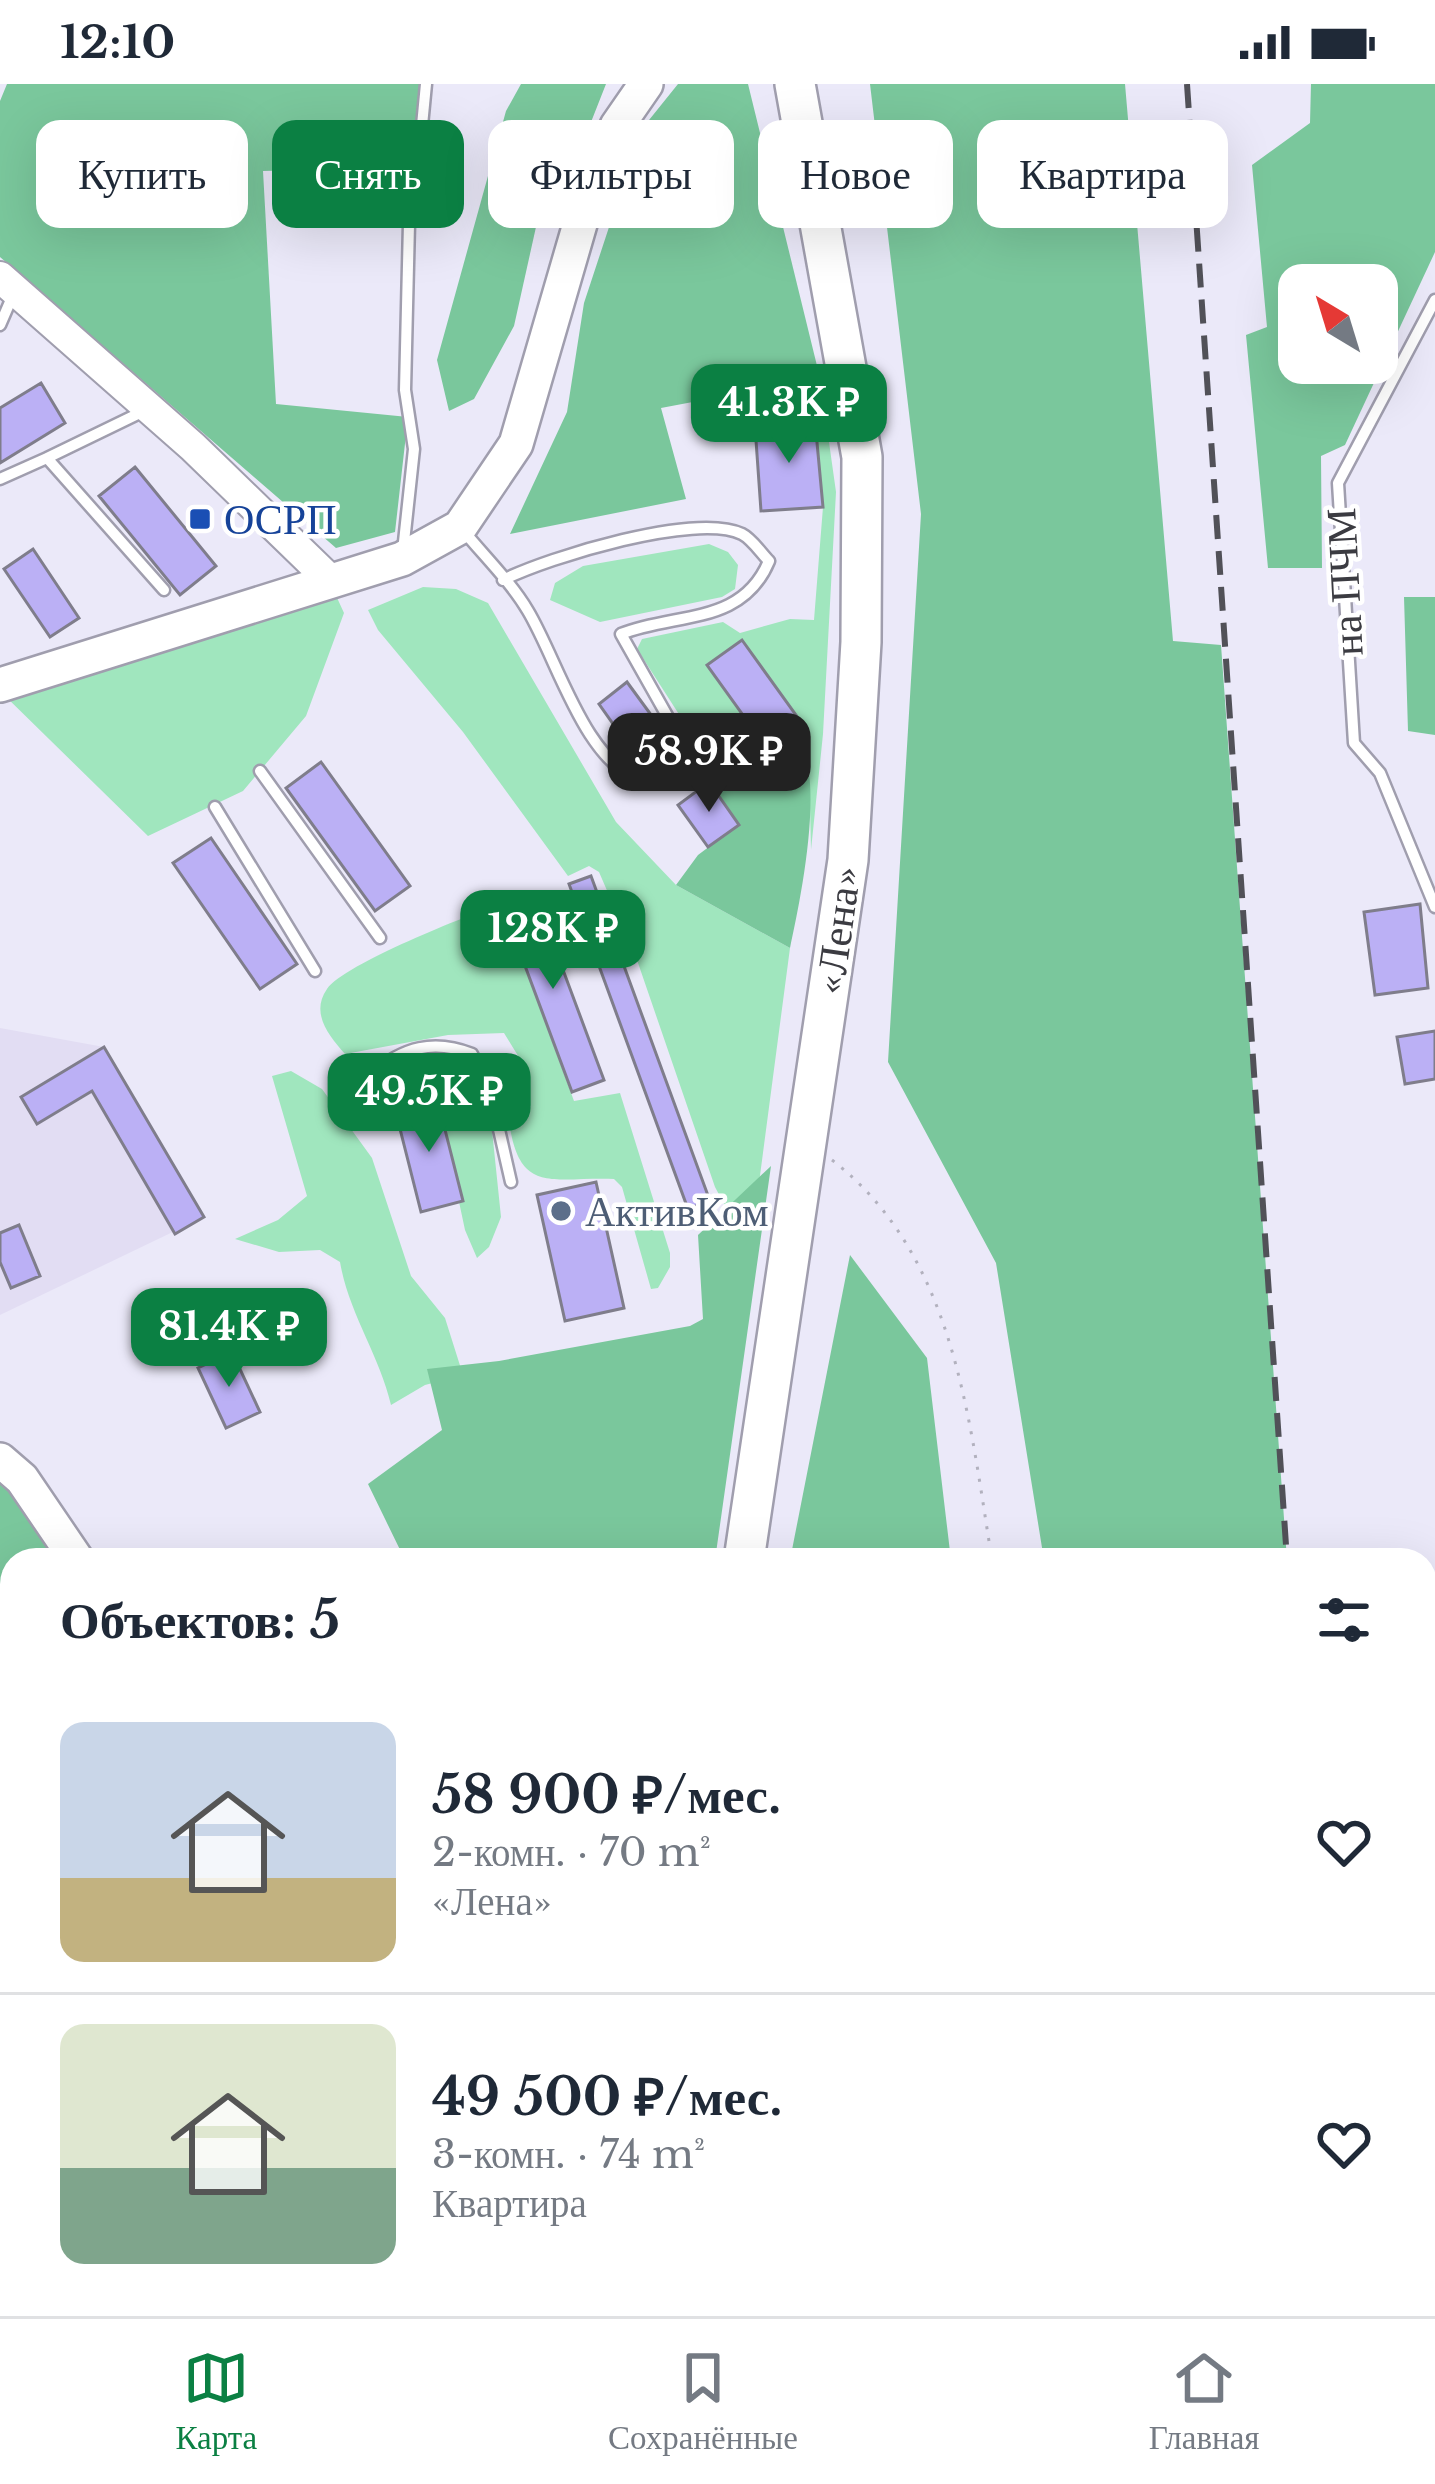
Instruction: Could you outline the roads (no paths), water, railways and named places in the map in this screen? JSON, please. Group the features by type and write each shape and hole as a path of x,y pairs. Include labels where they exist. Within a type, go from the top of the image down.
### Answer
{"highway":[{"name":"«Лена»","path":"746,1548 848,860 861,642 862,457 795,84"}],"main road":[{"path":"0,686 328,578 402,559 460,527 515,444 589,193 617,126 646,84"},
{"path":"8,284 328,578"},
{"path":"0,1460 22,1479 69,1548"}],"lane":[{"path":"402,559 414,448 405,390 410,182 418,167 426,84"},
{"path":"0,325 8,284"},
{"name":"на ПЧМ","path":"1435,300 1338,484 1354,742 1380,773 1435,907"},
{"path":"0,478 149,409"},
{"path":"47,458 164,590"},
{"path":"460,527 527,610 559,679 617,772 641,781 674,752 674,728 621,634 717,614 746,597 769,561 743,534 713,529 630,535 503,580"},
{"path":"260,771 380,938"},
{"path":"215,807 315,971"},
{"path":"372,1074 397,1056 429,1044 472,1054 492,1099 511,1182"}],"railway":[{"path":"1187,84 1286,1548"}],"place":[{"name":"ОСРП","path":"200,519"},
{"name":"АктивКом","path":"561,1211"}]}
